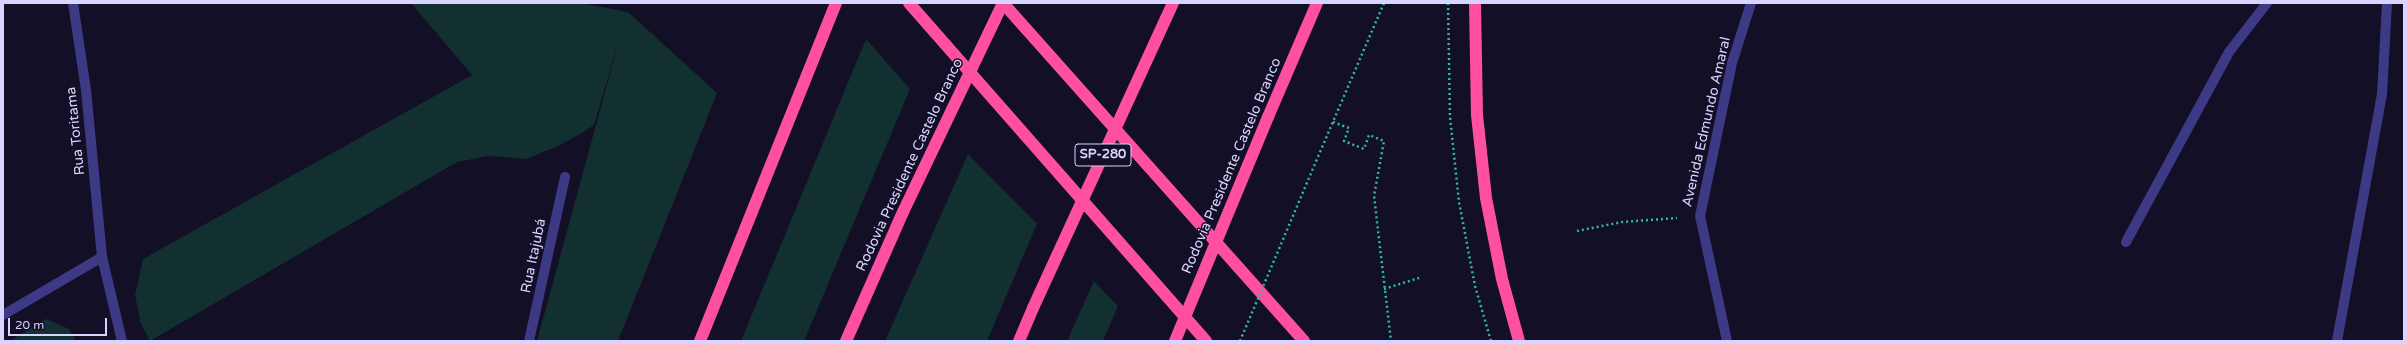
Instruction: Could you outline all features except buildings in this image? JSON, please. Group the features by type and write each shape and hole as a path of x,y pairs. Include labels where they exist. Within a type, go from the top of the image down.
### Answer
{"highway":[{"path":"700,341 836,3"},
{"path":"909,3 1206,341"},
{"path":"1003,3 1304,341"},
{"name":"Rodovia Presidente Castelo Branco","path":"846,341 903,212 1003,3"},
{"name":"SP-280","path":"1019,341 1174,3"},
{"name":"Rodovia Presidente Castelo Branco","path":"1175,341 1317,3"},
{"path":"1476,3 1477,115 1486,198 1502,279 1519,341"}],"street":[{"name":"Rua Toritama","path":"73,3 86,90 102,257 122,341"},
{"name":"Avenida Edmundo Amaral","path":"1727,341 1700,216 1732,63 1751,3"},
{"path":"2126,242 2229,52 2267,3"},
{"path":"2337,341 2382,94 2387,3"},
{"name":"Rua Itajubá","path":"530,341 565,177"},
{"path":"3,315 102,257"}],"path":[{"path":"1240,341 1384,3"},
{"path":"1333,122 1349,128 1344,141 1364,149 1369,135 1384,141 1374,196 1391,341"},
{"path":"1577,230 1622,222 1700,216"},
{"path":"1384,289 1419,278"}],"green space":[{"path":"411,3 581,3 628,12 717,93 618,341 537,341 620,37 594,125 582,133 558,146 526,159 489,156 457,162 150,341 140,321 135,295 143,259 472,75"},
{"path":"866,39 910,89 804,341 741,341"},
{"path":"968,154 1037,224 987,341 885,341"},
{"path":"1094,281 1118,306 1103,341 1067,341"},
{"path":"46,319 69,329 76,341 10,341"}]}
